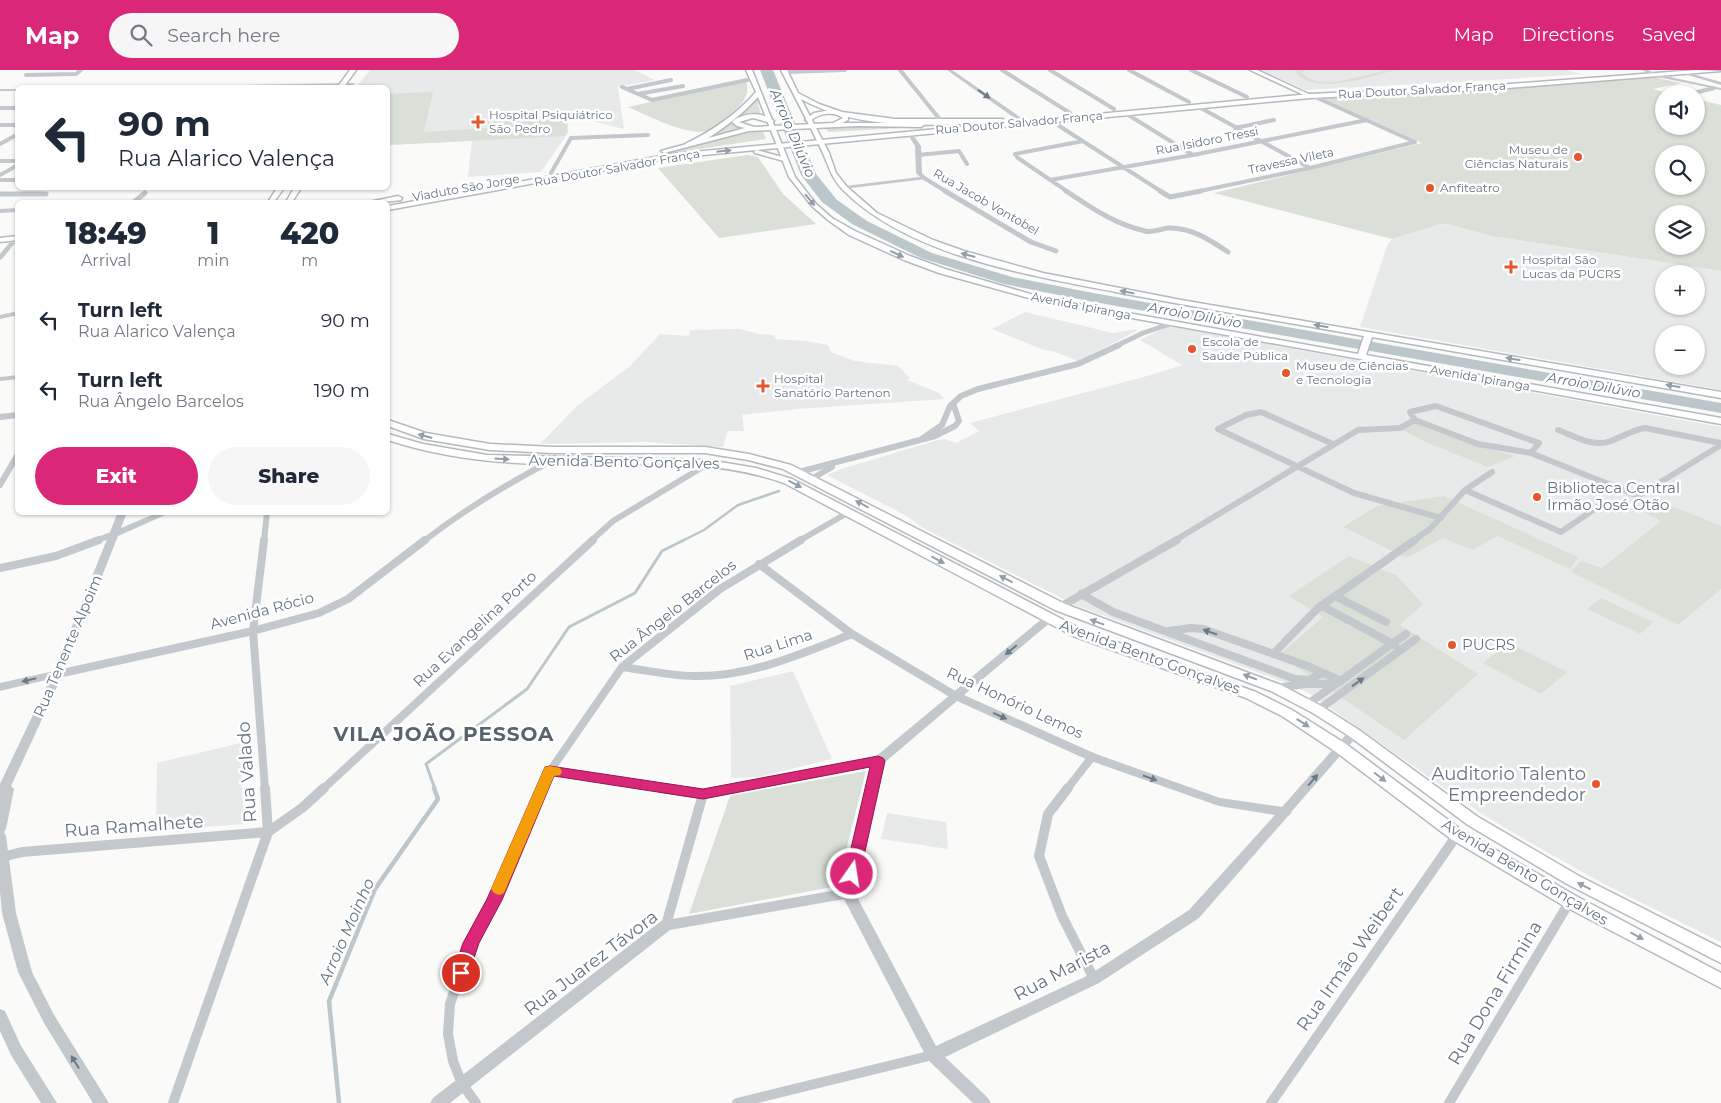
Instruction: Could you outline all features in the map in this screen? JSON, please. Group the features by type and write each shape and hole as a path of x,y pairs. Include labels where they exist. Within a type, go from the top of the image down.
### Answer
{"main road":[{"path":"342,85 354,70"},
{"name":"Avenida Ipiranga","path":"749,70 784,146 784,159 792,177 814,205 830,219 852,233 906,258 1018,294 1150,319 1362,355 1719,422"},
{"path":"1253,70 1311,96"},
{"name":"Rua Doutor Salvador França","path":"390,206 649,155 738,131 775,125 798,126 809,123 821,125 936,125 1302,92 1478,84 1645,70"},
{"name":"Rua Doutor Salvador França","path":"386,200 672,156 1311,96 1483,88 1719,70"},
{"name":"Avenida Ipiranga","path":"785,71 809,123 826,153 833,173 845,188 866,207 888,221 930,242 1042,275 1180,302 1368,337 1721,395"},
{"path":"1696,72 1697,75 1705,78"},
{"path":"353,85 359,77"},
{"path":"687,145 718,129 745,107 759,92"},
{"name":"Rua Doutor Salvador França","path":"797,94 819,106 861,117 885,120 942,122 1001,120"},
{"path":"809,123 816,114 825,112 840,113 847,118 836,123 821,125"},
{"path":"763,128 743,126 736,122 743,118 753,117 775,125"},
{"path":"826,153 827,148 832,144 853,139"},
{"path":"740,150 764,153 784,159"},
{"name":"Viaduto São Jorge","path":"390,201 553,175"},
{"name":"Viaduto São Jorge","path":"390,206 533,178"},
{"path":"866,207 876,209"},
{"path":"888,221 889,211"},
{"path":"0,241 15,241"},
{"path":"1362,355 1368,337"},
{"name":"Avenida Bento Gonçalves","path":"390,424 424,436 464,444 553,450 705,450 749,457 799,472 1060,607 1276,688 1313,707 1354,733 1473,821 1573,880 1721,956"},
{"name":"Avenida Bento Gonçalves","path":"390,437 410,445 483,458 551,461 711,462 770,473 849,512 1048,619 1078,633 1251,695 1287,713 1341,748 1457,835 1570,901 1721,981"}],"street":[{"path":"31,70 25,74 76,74 81,70"},
{"path":"785,71 845,70"},
{"path":"900,70 942,122"},
{"path":"951,70 1018,118 1036,122"},
{"path":"1002,70 1070,113"},
{"path":"1050,70 1114,109"},
{"path":"1129,70 1189,102"},
{"path":"1191,70 1247,97"},
{"path":"1645,70 1654,75 1711,87"},
{"path":"1673,70 1705,78 1721,86"},
{"path":"661,76 695,91"},
{"path":"671,80 624,88 652,100 752,79"},
{"path":"638,94 682,86"},
{"path":"1705,89 1721,86"},
{"path":"1,91 15,90"},
{"path":"1311,96 1368,120"},
{"path":"1199,107 1310,168"},
{"path":"0,108 15,108"},
{"path":"1125,113 1193,155"},
{"path":"1050,120 1124,167"},
{"path":"1235,128 1274,120"},
{"name":"Rua Isidoro Tressi","path":"1050,180 1193,155 1258,140 1368,120"},
{"name":"Travessa Vileta","path":"1124,167 1170,197 1310,168 1415,142 1368,120"},
{"path":"0,125 15,125"},
{"name":"Rua Jacob Vontobel","path":"910,133 918,146 919,173 924,178 1032,242 1056,250"},
{"path":"553,175 571,138 648,135"},
{"path":"0,144 15,136"},
{"path":"1083,141 1015,154 1018,158 1108,219 1147,232 1164,228 1177,228 1204,236 1228,252"},
{"path":"918,155 959,151 967,164"},
{"path":"0,161 15,161"},
{"path":"0,176 15,167"},
{"path":"845,188 924,178"},
{"path":"0,180 15,180"},
{"path":"136,200 145,193"},
{"path":"0,194 46,194"},
{"path":"0,211 15,210"},
{"path":"0,258 15,242"},
{"path":"0,317 15,314"},
{"path":"1143,333 1152,323 1150,319"},
{"path":"920,440 942,425 956,398 978,390 1078,364 1143,333 1173,323"},
{"path":"0,379 15,377"},
{"path":"799,472 935,436 955,426 959,421 953,403"},
{"path":"1531,453 1539,443 1440,407 1432,406 1410,412 1415,420 1478,444 1531,453 1638,496 1720,446"},
{"path":"1333,444 1261,412 1246,415 1218,429 1354,493 1442,518"},
{"path":"0,416 15,415"},
{"path":"1060,607 1211,520 1358,430 1400,428 1415,420"},
{"path":"1558,430 1600,444 1637,428 1645,428 1720,446"},
{"path":"0,485 15,459"},
{"name":"Avenida Rócio","path":"0,687 253,631 319,613 348,599 463,511 504,485 551,461"},
{"name":"Rua Evangelina Porto","path":"268,832 302,808 613,521 711,462"},
{"path":"812,478 838,463"},
{"path":"1273,654 1322,606 1430,529 1442,518 1465,490 1492,472"},
{"path":"1465,490 1561,532 1602,504"},
{"name":"Rua Ângelo Barcelos","path":"476,1103 462,1084 453,1061 448,1034 450,1004 471,943 494,900 550,771 622,667 720,589 849,512"},
{"name":"Rua Tenente Alpoim","path":"0,797 58,674 122,515"},
{"path":"0,568 56,556 161,515"},
{"name":"Rua Valado","path":"173,1103 268,832 253,631 267,515"},
{"name":"Rua Honório Lemos","path":"759,564 852,634 956,696 1092,757 1219,802 1286,812"},
{"path":"1081,594 1112,612 1296,679 1309,680 1322,673"},
{"path":"1335,596 1386,622"},
{"path":"1322,606 1403,649"},
{"path":"550,771 703,794 878,761 1048,619"},
{"path":"1167,631 1191,628 1203,630 1273,654 1322,673 1336,685 1340,694"},
{"name":"Rua Lima","path":"622,667 694,676 750,670 793,657 852,634"},
{"path":"1313,707 1336,685 1406,634"},
{"path":"1313,707 1340,694 1416,639"},
{"path":"1276,688 1297,685 1336,685"},
{"name":"Rua Marista","path":"737,1103 933,1055 1094,979 1194,914 1354,733"},
{"path":"1092,757 1048,814 1040,856 1062,916 1094,979"},
{"path":"878,761 848,893 933,1055 984,1103"},
{"name":"Rua Tenente Alpoim","path":"0,829 10,779"},
{"path":"666,925 703,794"},
{"name":"Rua Ramalhete","path":"1,858 22,852 268,832"},
{"name":"Rua Irmão Weibert","path":"1271,1103 1457,835"},
{"path":"0,836 2,882 25,972 48,1019 101,1103"},
{"name":"Rua Juarez Távora","path":"438,1103 666,925 848,893"},
{"name":"Rua Dona Firmina","path":"1449,1103 1570,901"},
{"path":"0,1015 16,1050 49,1103"}],"shaded area":[{"name":"Hospital Psiquiátrico São Pedro","path":"370,70 635,70 655,80 618,87 624,129 568,115 568,133 541,172 468,177 472,141 390,145 390,85 358,85"},
{"path":"1260,70 1566,70 1582,74 1305,90"},
{"path":"1297,70 1304,70 1302,73 1311,79 1322,82 1334,82 1394,70 1372,77 1329,84 1315,83 1304,79 1295,72"},
{"path":"1652,77 1681,83 1655,85 1655,89 1653,89 1655,90 1655,135 1705,135 1705,101 1721,105 1721,271 1705,269 1705,265 1682,265 1492,236 1448,224 1441,224 1392,239 1214,193 1422,143 1318,96 1489,89"},
{"path":"746,81 747,94 738,108 716,126 701,132 680,128 628,107"},
{"path":"433,92 424,132 487,128 489,119 567,115 567,132 565,136 390,145 390,94"},
{"path":"757,98 761,116 741,117 732,122 736,126 746,128 710,136 748,108"},
{"path":"959,125 828,132 825,126"},
{"path":"762,129 766,139 652,156 740,132"},
{"path":"747,155 758,157 783,194 816,224 719,238 658,168"},
{"path":"1441,224 1456,225 1492,236 1682,265 1655,265 1655,315 1705,315 1705,269 1721,271 1721,390 1360,327 1387,246 1392,239"},
{"path":"1025,312 1113,333 1136,329 1137,331 1078,361 1053,351 1044,350 992,329"},
{"name":"PUCRS","path":"1169,326 1721,427 1721,942 1604,884 1479,812 1310,694 1292,685 1075,605 923,528 905,515 827,475 841,469 938,440 945,439 956,443 979,431 970,423 1182,365 1140,340"},
{"name":"Hospital Sanatório Partenon","path":"740,329 758,334 774,335 776,339 828,345 831,352 855,361 898,366 910,378 907,380 939,393 945,399 797,409 742,415 744,431 728,431 723,447 645,442 540,444 578,405 630,366 660,334 689,336 690,330"},
{"path":"1417,423 1477,446 1515,456 1488,467 1428,443 1403,430"},
{"path":"1444,496 1578,557 1570,569 1498,536 1472,550 1443,538 1406,558 1343,527 1377,506"},
{"path":"1667,504 1721,526 1721,589 1678,625 1571,572 1581,561 1602,568 1661,521 1645,513"},
{"path":"1349,556 1396,575 1423,604 1400,625 1478,674 1404,740 1279,655 1323,617 1289,596"},
{"path":"1601,598 1653,622 1640,634 1587,609"},
{"path":"1509,643 1567,672 1541,694 1483,663"},
{"path":"793,671 832,759 759,777 731,778 730,686"},
{"path":"240,743 244,824 156,831 157,763"},
{"path":"866,771 837,886 689,914 730,796"},
{"path":"887,813 946,822 948,849 881,839"}],"water":[{"name":"Arroio Dilúvio","path":"760,70 773,70 816,174 837,200 867,221 932,253 1012,277 1093,293 1721,403 1721,413 1094,302 1004,284 921,258 852,224 822,202 801,175"}],"waterway":[{"name":"Arroio Moinho","path":"435,789 426,764 527,689 569,627 635,593 662,551 704,530 738,505 779,491"},
{"name":"Arroio Moinho","path":"339,1103 329,1001 375,889 438,799 434,788"}],"slow traffic":[{"path":"499,889 550,771 555,772"}],"place":[{"name":"Hospital Psiquiátrico São Pedro","path":"478,122"},
{"name":"Museu de Ciências Naturais","path":"1578,157"},
{"name":"Anfiteatro","path":"1430,188"},
{"name":"Hospital São Lucas da PUCRS","path":"1511,267"},
{"name":"Escola de Saúde Pública","path":"1192,349"},
{"name":"Museu de Ciências e Tecnologia","path":"1286,373"},
{"name":"Hospital Sanatório Partenon","path":"763,386"},
{"name":"Biblioteca Central Irmão José Otão","path":"1537,497"},
{"name":"PUCRS","path":"1452,645"},
{"name":"Auditorio Talento Empreendedor","path":"1596,784"}],"district":[{"name":"VILA JOÃO PESSOA","path":"444,734"}],"route":[{"path":"461,973 471,943 494,900 550,771 703,794 878,761 852,874"}]}
